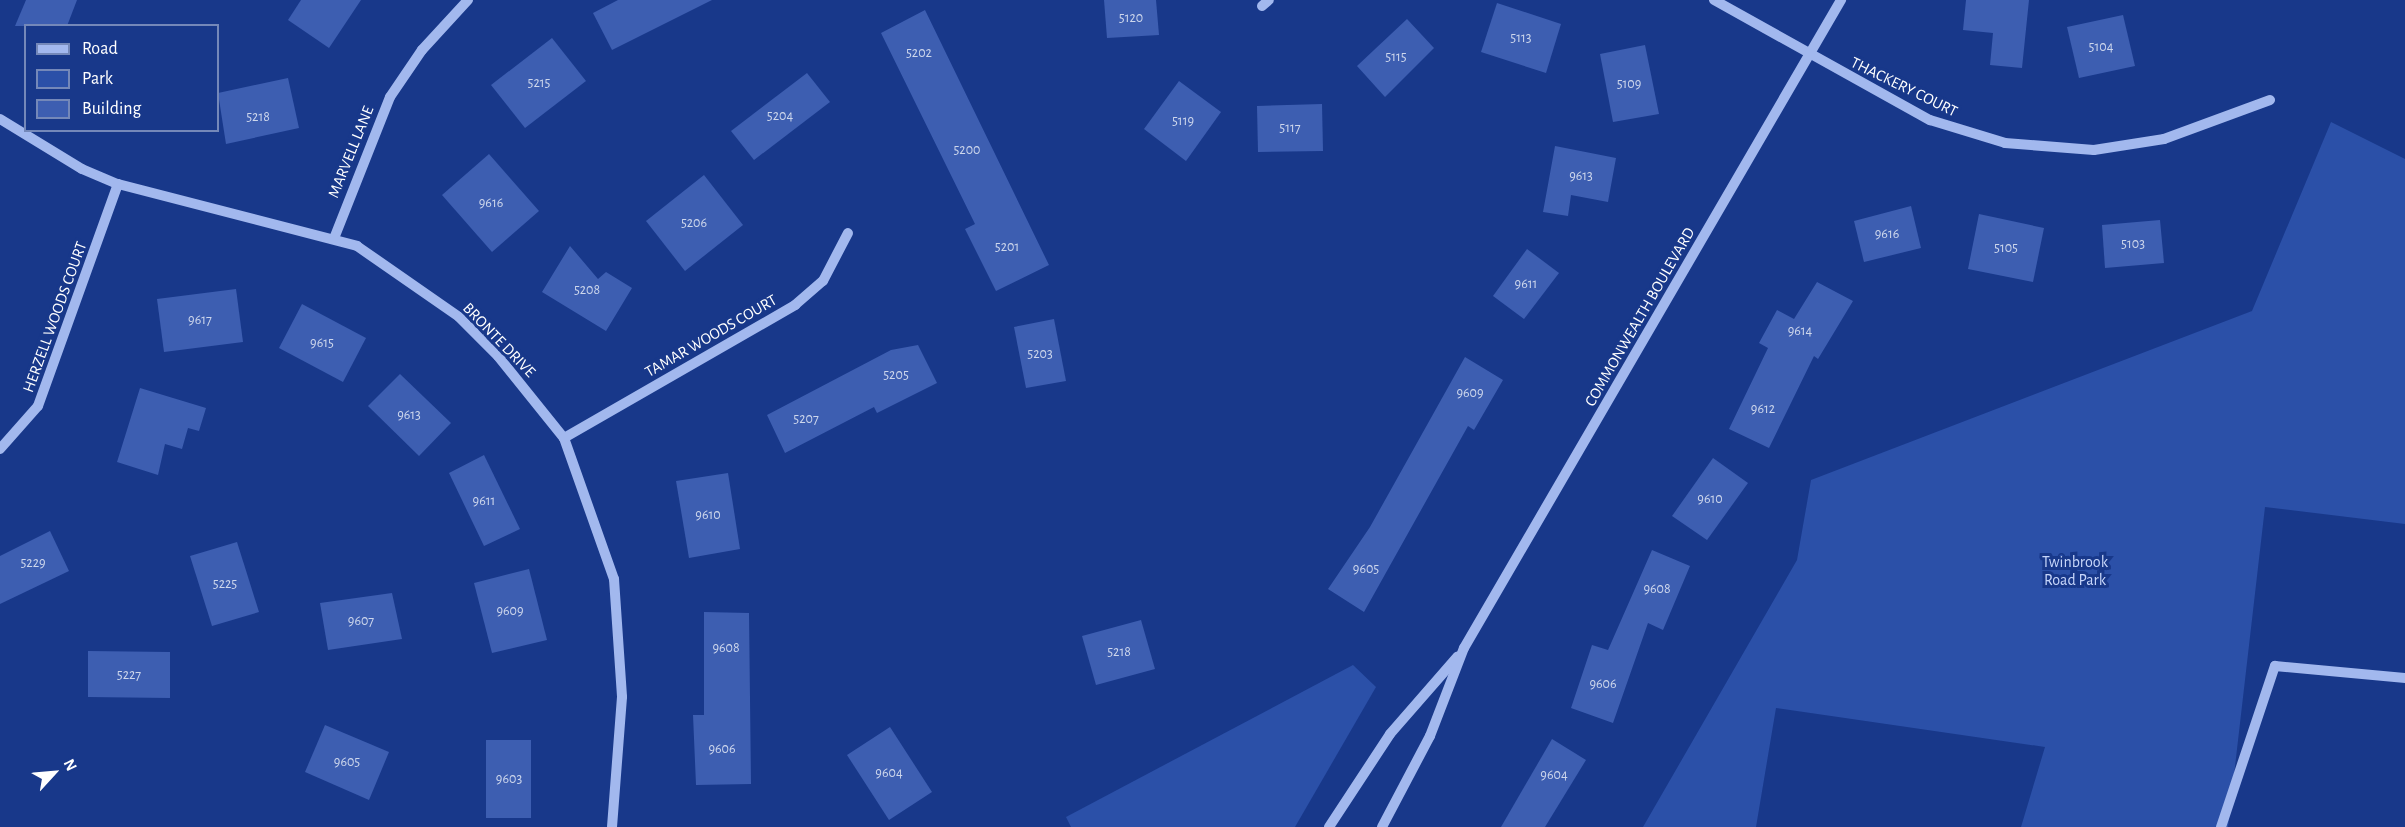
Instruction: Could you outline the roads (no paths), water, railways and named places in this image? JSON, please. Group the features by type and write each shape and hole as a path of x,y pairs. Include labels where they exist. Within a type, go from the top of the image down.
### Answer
{"street":[{"name":"MARVELL LANE","path":"335,236 390,97 422,50 468,0"},
{"name":"THACKERY COURT","path":"1714,0 1930,120 2006,143 2067,150 2164,139 2270,100"},
{"name":"COMMONWEALTH BOULEVARD","path":"1382,827 1430,736 1464,648 1840,0"},
{"name":"BRONTE DRIVE","path":"0,119 71,163 118,184 335,236 377,256 459,317 506,364 564,438 600,530 621,630 612,827"},
{"name":"HERZELL WOODS COURT","path":"0,449 38,406 118,184"},
{"name":"TAMAR WOODS COURT","path":"564,438 795,305 823,280 848,233"},
{"name":"COMMONWEALTH BOULEVARD","path":"1329,827 1390,734 1464,648"},
{"path":"2221,827 2275,666 2405,678"}],"park label":[{"name":"Twinbrook Road Park","path":"2075,571"}]}
